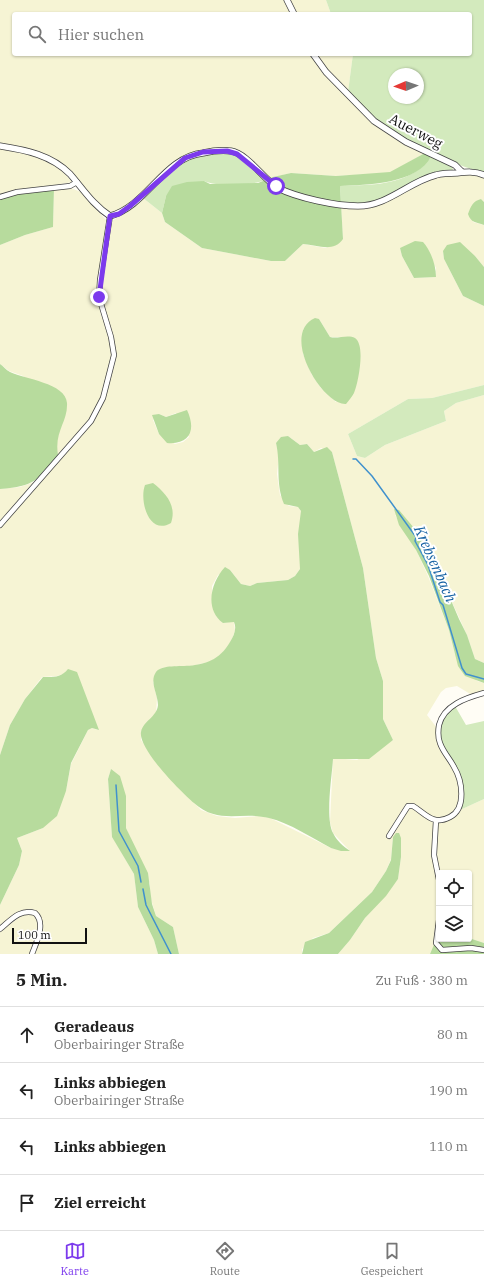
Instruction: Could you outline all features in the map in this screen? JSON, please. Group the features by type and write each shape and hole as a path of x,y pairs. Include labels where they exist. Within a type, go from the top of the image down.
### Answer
{"street":[{"path":"287,0 293,12"},
{"name":"Auerweg","path":"314,56 326,72 374,121 406,142 455,164 462,172"},
{"path":"0,146 34,153 50,159 64,169 77,182 94,204 110,216 119,214 130,206 185,158 203,152 232,151 243,157 276,186 283,190 311,198 348,205 374,204 435,175 472,172 484,175"},
{"path":"0,197 17,192 70,186 77,182"},
{"path":"0,525 91,421 103,398 114,355 111,337 99,297 110,216"},
{"path":"389,836 408,806 413,806 425,816 436,820 453,815 460,805 461,799 458,774 438,739 442,719 450,707 484,693"},
{"path":"436,820 434,855 437,870"},
{"path":"0,929 21,913 26,911 35,913 40,920 40,928 32,954"},
{"path":"436,942 442,950 471,948 484,950"}],"shaded area":[{"path":"0,0 285,0 290,12 12,12 12,56 311,56 315,62 369,120 383,131 425,153 390,173 336,176 291,173 270,178 237,150 228,149 199,151 182,157 124,207 116,212 107,211 99,206 62,164 37,152 0,144"},
{"path":"289,0 326,0 330,12 295,12"},
{"path":"317,56 353,56 348,92 334,79"},
{"path":"0,148 41,157 62,170 72,182 0,195"},
{"path":"472,174 484,177 484,202 481,199 473,222 484,225 484,267 475,256 443,251 444,259 463,296 484,306 484,385 432,398 408,399 348,434 357,456 365,458 385,445 446,421 444,411 456,403 484,395 484,663 475,659 467,635 426,545 407,522 395,515 416,550 428,576 449,630 455,654 477,681 484,683 484,691 472,695 457,686 446,688 441,692 427,715 437,728 459,782 459,801 454,813 445,817 434,819 411,803 405,805 395,824 409,807 412,807 434,823 433,857 436,872 435,944 430,954 338,954 350,940 365,918 398,879 401,857 401,838 393,837 391,859 386,871 372,892 329,933 313,938 302,949 302,954 179,954 173,927 156,916 150,896 150,884 126,828 126,814 111,769 108,779 112,836 134,874 138,907 154,940 158,954 34,954 41,920 36,911 32,909 21,911 1,926 0,924 0,905 19,865 22,851 17,838 43,828 66,791 71,764 88,730 92,728 98,730 64,674 42,677 25,699 10,725 0,755 0,526 87,429 95,419 105,397 115,364 116,349 101,296 110,225 112,221 130,210 143,198 162,213 165,222 202,248 271,261 285,261 303,244 326,248 343,239 341,206 395,197 439,176","holes":["400,248 431,258 436,268 436,277 414,278 402,256","319,319 330,337 349,337 360,349 359,372 336,402 321,388 312,375 303,354 303,330 305,327","176,413 189,437 183,442 175,444 159,434 153,420 159,414 166,417","288,436 300,445 307,444 314,452 321,448 332,452 363,568 376,658 383,681 383,719 393,740 357,760 333,758 330,822 333,833 349,850 331,848 270,818 259,816 235,818 217,816 201,810 164,771 141,740 141,731 156,713 157,698 153,682 162,668 187,667 209,662 218,657 227,648 232,639 235,631 234,621 223,623 213,607 212,586 218,575 230,570 241,584 250,586 257,583 288,580 295,576 300,569 301,511 298,507 289,506 280,495 277,474 279,455 276,443"]},
{"path":"68,187 81,192 106,220 97,292 101,315 110,337 112,356 101,398 89,421 58,455 56,444 65,414 23,376 9,371 0,364 0,245 25,235 53,227 54,188"},
{"path":"34,482 0,521 0,489 20,487"},
{"path":"484,799 484,943 472,939 472,870 438,870 436,858 438,823 460,810"},
{"path":"25,913 34,915 38,919 38,930 31,954 0,954 0,932"}],"green space":[{"path":"326,0 484,0 484,173 427,152 386,129 365,111 348,92 353,56 472,56 472,12 330,12"},
{"path":"216,153 232,155 244,160 265,180 252,184 234,185 217,184 204,181 166,196 162,213 143,198 187,159"},
{"path":"425,153 431,156 425,165 404,178 363,185 340,186 343,239 335,246 330,247 303,244 285,261 271,261 202,248 165,222 162,213 166,196 172,186 187,182 204,181 210,184 258,183 273,177 291,173 336,176 390,172"},
{"path":"431,156 452,165 453,170 436,173 380,199 368,202 341,203 340,186 380,184 400,179 420,169"},
{"path":"54,188 53,227 25,235 0,245 0,198 9,195"},
{"path":"481,199 484,202 484,225 472,221 468,214 473,204"},
{"path":"415,241 423,242 431,254 436,277 414,278 402,256 400,248"},
{"path":"460,242 484,267 484,306 463,296 444,259 443,251 447,245"},
{"path":"315,318 319,319 330,337 352,337 358,342 361,356 357,382 354,393 346,404 337,402 326,394 308,368 303,353 301,338 305,326"},
{"path":"0,364 16,375 52,386 60,391 65,396 67,410 59,433 57,447 58,455 45,471 34,481 28,484 0,489"},
{"path":"484,385 484,395 456,403 444,411 446,421 385,445 365,458 357,456 348,434 408,399 432,398"},
{"path":"187,410 191,423 189,434 182,441 167,443 159,434 152,415 159,414 166,417"},
{"path":"288,436 300,445 307,444 314,452 327,447 332,452 363,568 376,658 383,681 383,719 393,740 369,759 333,759 329,818 336,838 350,851 341,851 331,848 277,820 259,816 221,816 203,810 194,803 162,770 146,749 142,739 142,728 155,713 158,705 153,680 156,672 162,668 190,666 211,660 221,653 233,637 235,629 234,622 223,623 213,610 212,603 213,588 220,573 225,567 230,570 241,584 250,586 257,583 288,580 295,576 300,569 298,534 301,511 298,507 284,504 281,496 279,481 276,443 281,437"},
{"path":"153,483 169,500 173,511 171,523 163,526 157,525 152,521 148,515 143,500 145,485"},
{"path":"394,509 399,510 419,534 432,556 467,635 475,659 484,663 484,683 465,676 458,666 449,630 429,576 416,550 399,525"},
{"path":"68,669 77,672 99,730 92,728 88,730 71,763 66,791 57,816 43,828 17,838 22,851 19,865 0,905 0,755 10,725 25,699 43,677 60,675"},
{"path":"455,706 466,725 484,721 484,799 460,810 462,783 441,743 440,725 446,713"},
{"path":"111,769 120,776 126,796 126,828 148,873 152,904 156,916 173,927 179,954 158,954 154,940 138,907 134,874 112,837 108,779"},
{"path":"396,833 399,833 401,838 401,857 398,879 386,896 365,918 350,940 338,954 302,954 305,942 329,933 372,892 386,871 391,860 393,837"},
{"path":"472,939 484,943 484,954 430,954 436,940 436,942 472,942"}],"waterway":[{"name":"Krebsenbach","path":"353,459 356,459 372,476 416,537 415,541 428,565 440,602 443,605 462,668 466,674 484,679"},
{"path":"116,785 119,831 138,866 141,882"},
{"path":"143,889 146,905 171,954"}],"route":[{"path":"99,297 100,280 110,216 119,214 130,206 185,158 203,152 232,151 243,157 276,186"}]}
